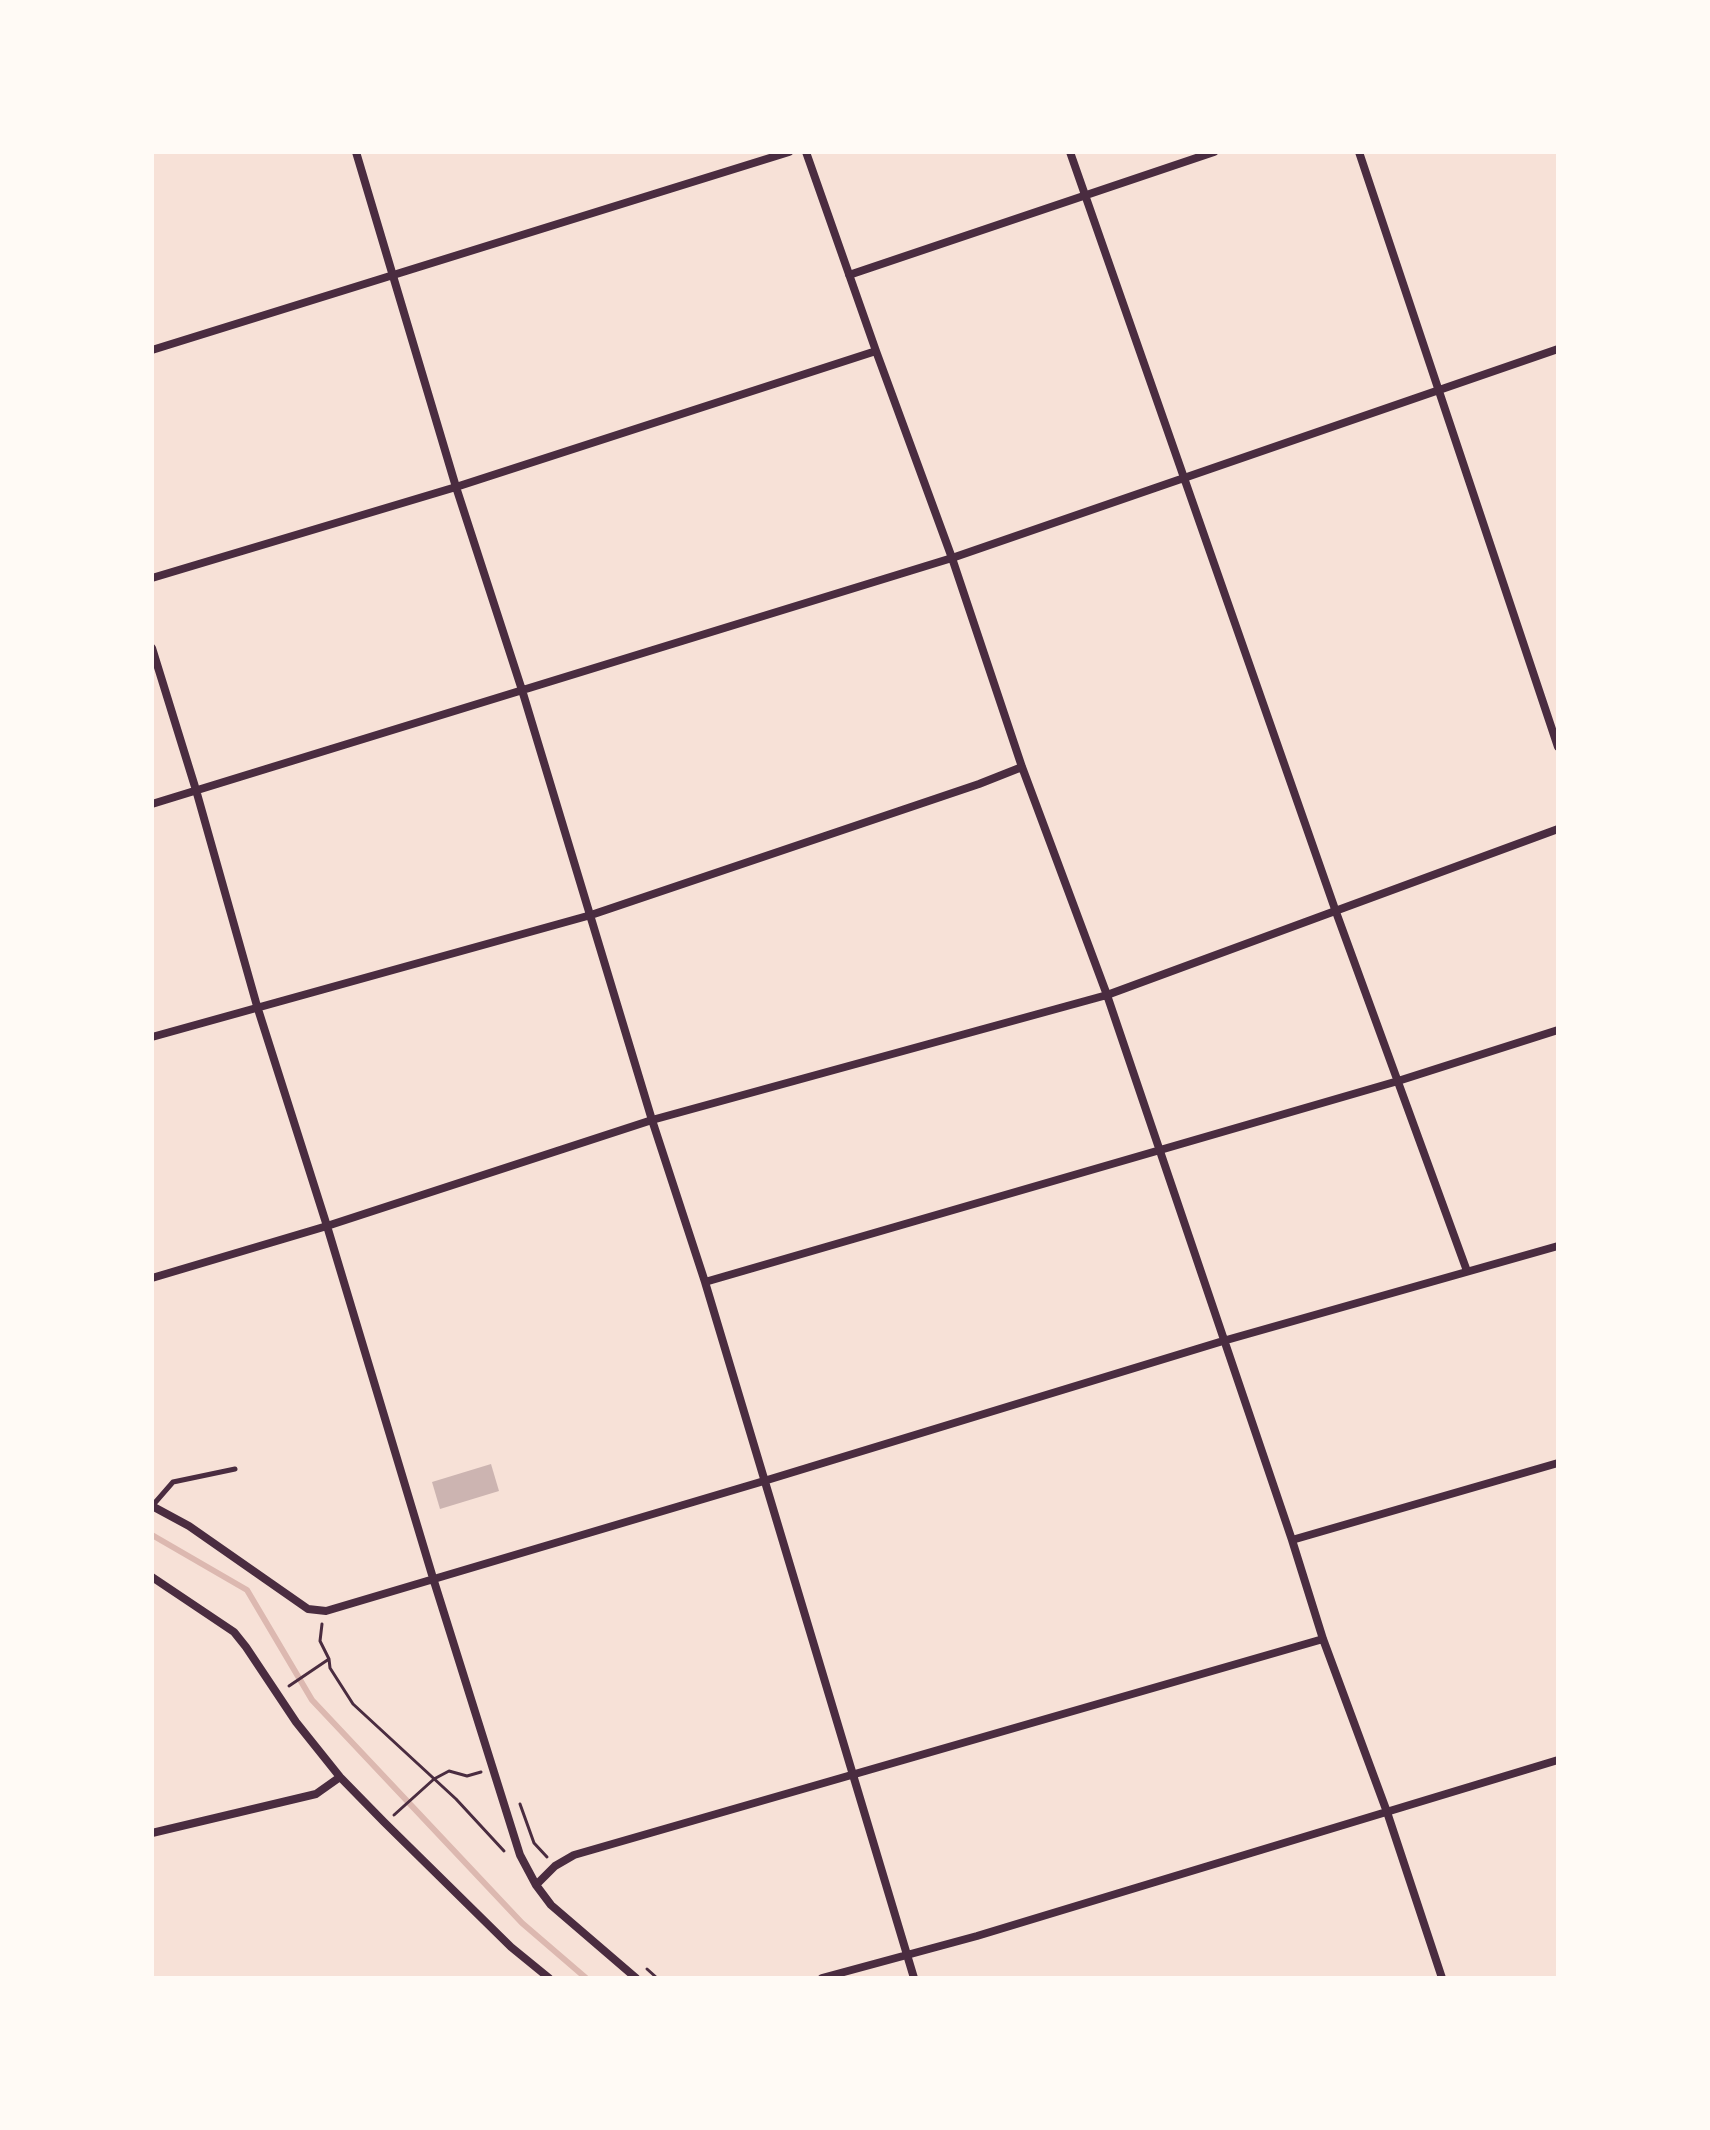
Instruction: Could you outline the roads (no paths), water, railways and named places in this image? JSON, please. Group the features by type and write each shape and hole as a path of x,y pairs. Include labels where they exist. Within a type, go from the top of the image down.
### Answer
{"street":[{"path":"356,152 456,487 705,1282 914,1978"},
{"path":"152,350 789,152"},
{"path":"806,152 952,558 1022,767 1107,995 1323,1639 1387,1812 1442,1978"},
{"path":"1070,152 1336,912 1467,1271"},
{"path":"849,275 1214,152"},
{"path":"1359,152 1558,747"},
{"path":"152,804 952,558 1558,349"},
{"path":"152,578 456,487 876,351"},
{"path":"152,648 257,1006 520,1855 551,1905 636,1978"},
{"path":"152,1037 591,915 1022,767"},
{"path":"152,1278 327,1226 652,1120 1107,995 1558,829"},
{"path":"705,1282 1398,1081 1558,1030"},
{"path":"152,1506 189,1526 308,1609 326,1611 1223,1341 1558,1246"},
{"path":"1292,1540 1558,1463"},
{"path":"152,1577 234,1632 296,1722 340,1777 511,1947 549,1978"},
{"path":"536,1885 555,1866 574,1855 1323,1639"},
{"path":"822,1978 1558,1760"},
{"path":"152,1833 316,1794 340,1777"}],"lane":[{"path":"152,1506 173,1482 235,1469"}],"waterway":[{"path":"152,1535 247,1590 312,1700 522,1923 586,1978"}]}
